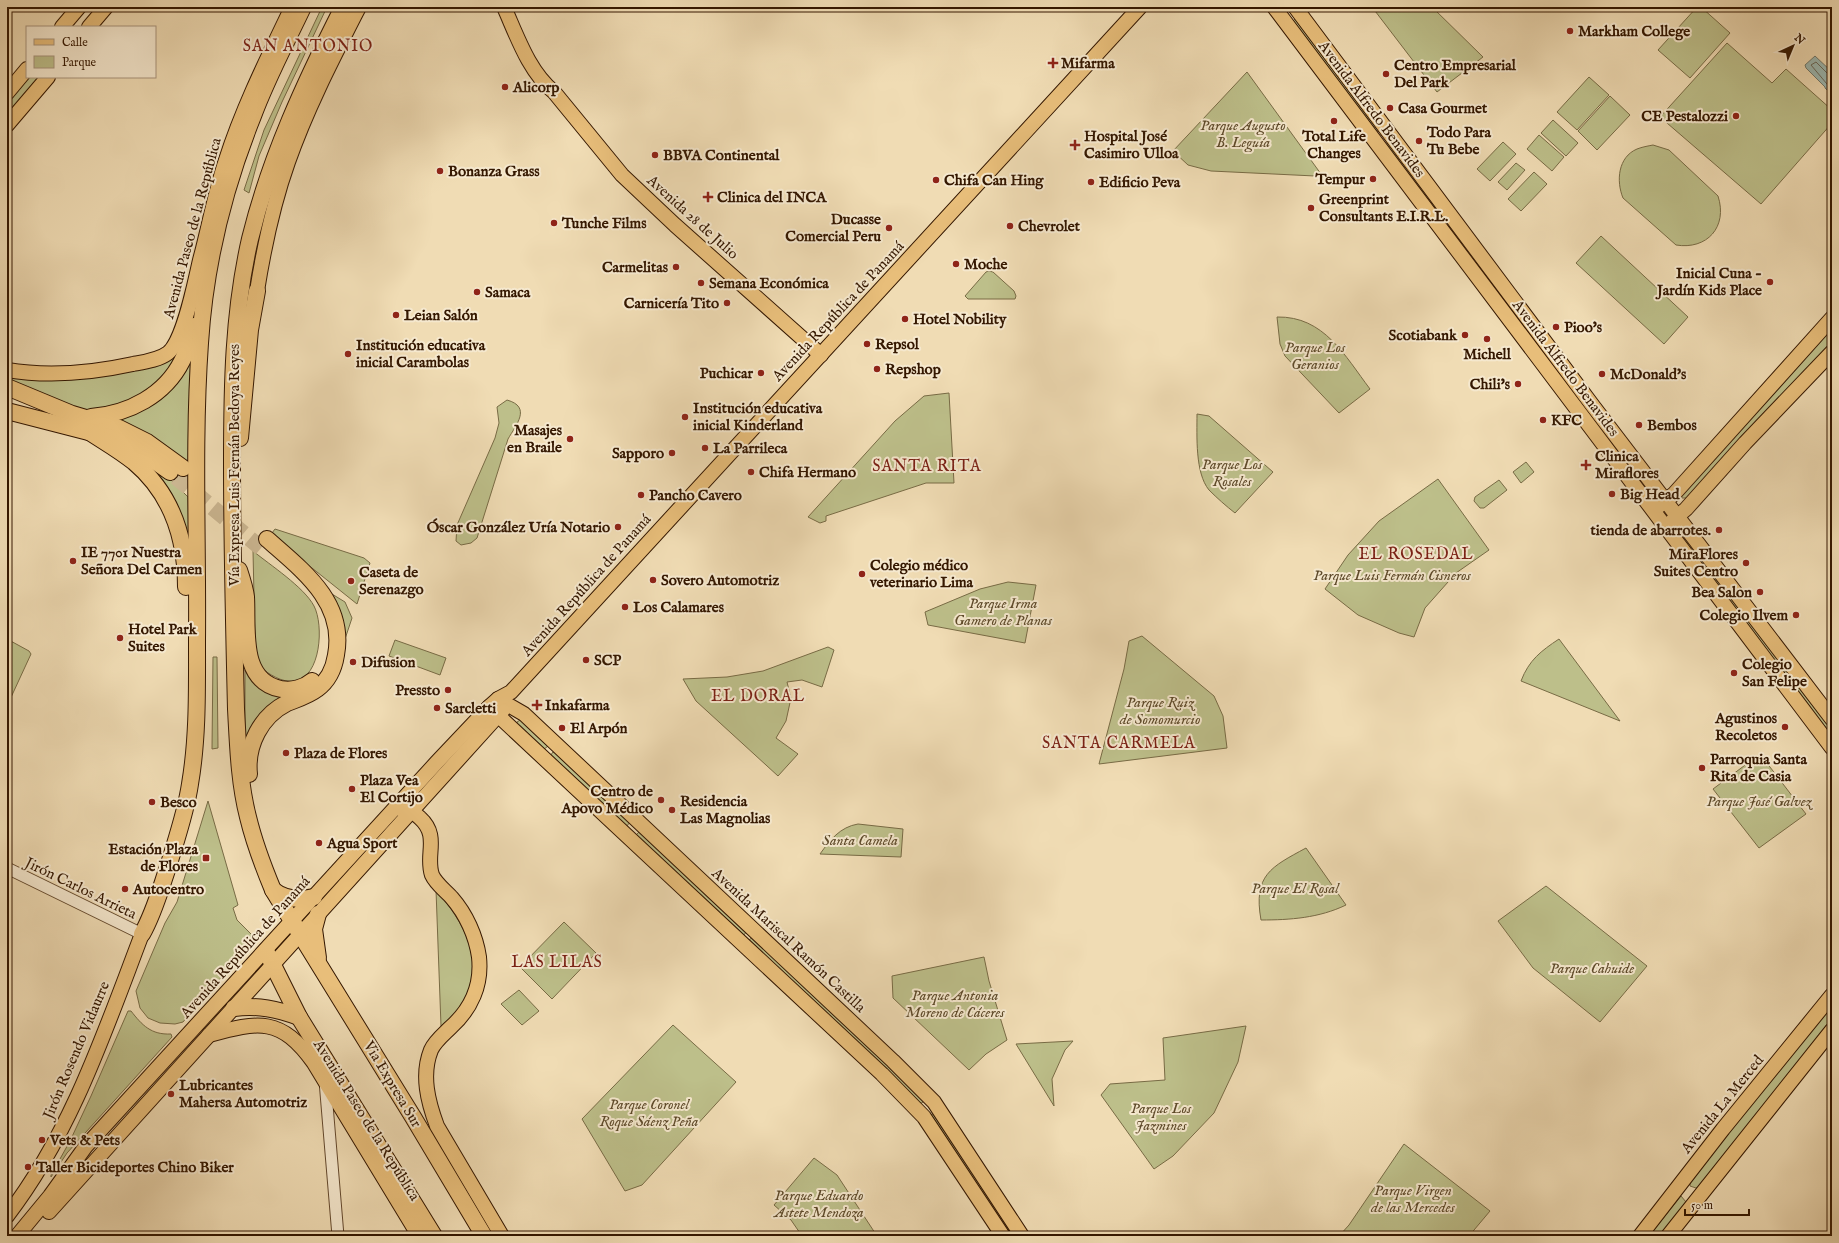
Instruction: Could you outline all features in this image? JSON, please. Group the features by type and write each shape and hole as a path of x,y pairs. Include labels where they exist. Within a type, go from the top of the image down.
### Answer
{"highway":[{"path":"7,397 82,421 125,410 150,398 163,387 174,374 184,358 204,296 222,207 242,144 264,89 303,7"},
{"name":"Vía Expresa Luis Fernán Bedoya Reyes","path":"296,927 274,890 259,854 248,816 238,747 232,477 232,406 235,340 239,298 250,239 267,179 285,128 307,79 343,7"},
{"path":"232,477 242,421 252,338 252,310 257,292"},
{"path":"142,934 151,920 181,826 190,784 196,718 197,666 197,384 204,296"},
{"path":"7,387 82,421 126,456 152,481 169,506 182,539 186,570 190,784"},
{"path":"7,411 82,421 119,428 158,449 179,473"},
{"path":"233,554 243,582 246,596 247,643 252,665 259,677 273,687 284,689 301,687 317,676 324,663 328,640 326,623 320,608 309,591 264,543 304,572 322,593 333,613 338,642 334,666 326,681 313,692 286,704 273,713 260,728 251,745 248,766 259,854"},
{"path":"274,890 278,894 292,898 314,897"},
{"path":"318,914 314,929 320,965"},
{"name":"Via Expresa Sur","path":"296,927 484,1236"},
{"path":"266,951 300,1017 434,1236"},
{"path":"234,1008 262,1007 283,1011 300,1017"}],"main road":[{"path":"63,26 79,7"},
{"path":"86,7 98,17"},
{"name":"Avenida Paseo de la República","path":"7,370 74,374 143,362 162,356 172,348 181,329 187,308 225,160 253,89 292,7"},
{"path":"257,292 268,229 288,162 316,93 359,7"},
{"name":"Avenida 28 de Julio","path":"504,7 523,49 542,83 554,92 622,175 675,225 821,355"},
{"name":"Avenida 28 de Julio","path":"513,7 554,92"},
{"name":"Avenida República de Panamá","path":"17,1236 50,1196 86,1146 266,951 296,927 318,914 410,811 501,704 1140,7"},
{"name":"Avenida Alfredo Benavides","path":"1274,7 1832,748"},
{"name":"Avenida Alfredo Benavides","path":"1296,7 1593,406 1832,719"},
{"path":"7,93 26,70"},
{"path":"7,125 47,78"},
{"path":"1653,511 1674,494 1832,318"},
{"path":"1665,527 1678,516 1832,352"},
{"path":"501,704 543,757 882,1074 924,1117 1004,1236"},
{"name":"Avenida República de Panamá","path":"28,1236 272,965 314,897 393,811 501,704"},
{"name":"Avenida Mariscal Ramón Castilla","path":"501,704 524,714 888,1056 934,1102 1022,1236"},
{"path":"543,757 556,744"},
{"path":"393,811 410,811 419,816 429,828 431,836 432,875 453,899 466,918 476,939 479,959 479,978 476,994 467,1011 437,1041 431,1050 426,1078 428,1098 437,1126 502,1236"},
{"path":"626,835 638,822"},
{"name":"Jirón Rosendo Vidaurre","path":"7,1216 45,1162 63,1126 102,1037 142,934"},
{"name":"Avenida La Merced","path":"1640,1236 1723,1129 1832,995"},
{"name":"Avenida Paseo de la República","path":"209,1035 244,1026 261,1025 275,1028 286,1034 301,1046 325,1082 420,1236"},
{"path":"1668,1236 1832,1030"}],"street":[{"name":"Jirón Carlos Arrieta","path":"7,868 142,934"},
{"path":"330,1067 326,1074 325,1082 338,1236"}],"green space":[{"path":"322,7 327,7 282,102 259,156 249,193 244,190 264,130"},
{"path":"1372,7 1432,7 1483,57 1437,92"},
{"path":"1697,7 1701,7 1730,33 1690,78 1658,50"},
{"path":"1299,18 1379,131 1376,133 1291,23 1295,19"},
{"path":"1727,43 1772,83 1786,69 1832,110 1832,123 1761,204 1660,117"},
{"name":"Parque Augusto B. Leguía","path":"1247,72 1321,174 1315,176 1211,171 1188,165 1173,151"},
{"path":"1589,77 1609,95 1577,130 1557,112"},
{"path":"26,78 38,78 7,115 7,101"},
{"path":"1610,96 1630,115 1597,150 1578,131"},
{"path":"1553,120 1578,143 1566,156 1541,133"},
{"path":"1539,135 1564,157 1552,171 1527,149"},
{"path":"1388,142 1514,311 1511,313 1386,146"},
{"path":"1503,142 1516,154 1490,181 1477,169"},
{"path":"1653,145 1669,150 1718,196 1720,217 1717,226 1706,240 1687,246 1676,245 1623,198 1619,177 1622,164 1631,153 1639,148"},
{"path":"1516,163 1525,170 1507,190 1498,182"},
{"path":"1534,172 1547,184 1521,211 1508,199"},
{"path":"1601,236 1688,317 1664,344 1576,263"},
{"path":"986,272 993,272 1014,291 1016,296 1015,299 968,299 965,296"},
{"name":"Parque Los Geranios","path":"1277,317 1293,318 1308,323 1332,340 1370,389 1339,413 1285,356 1280,344"},
{"path":"1832,325 1832,342 1687,498 1682,498 1681,494"},
{"path":"180,350 172,368 138,399 89,413 7,385 7,376 25,377"},
{"path":"192,354 190,459 184,463 102,419 121,414"},
{"path":"949,393 954,483 926,483 826,516 826,521 820,523 808,517 895,421 924,396"},
{"path":"507,400 515,403 519,407 520,417 508,439 477,538 471,543 461,545 456,541 457,525 495,438 499,423 497,407"},
{"name":"Parque Los Rosales","path":"1197,414 1209,416 1273,472 1235,513 1209,490 1204,483 1199,464"},
{"path":"142,457 164,473 188,497 189,555"},
{"path":"1526,462 1534,472 1521,483 1513,472"},
{"name":"Parque Luis Fermán Cisneros","path":"1438,479 1489,550 1456,573 1425,608 1414,637 1399,633 1358,615 1325,589 1348,555 1379,521"},
{"path":"1499,480 1507,490 1484,508 1480,508 1474,501 1475,497"},
{"path":"275,529 364,558 370,563 357,604 272,536"},
{"path":"1687,534 1832,729 1832,740 1680,537"},
{"path":"253,551 303,591 314,606 317,615 319,637 315,661 304,677 295,681 285,681 259,667 255,642"},
{"name":"Parque Irma Gamero de Planas","path":"1008,582 1036,585 1025,643 928,625 925,612 980,589"},
{"path":"327,591 345,602 352,618 342,648"},
{"name":"Parque Ruiz de Somomurcio","path":"1142,636 1214,696 1223,716 1227,748 1099,764 1124,669 1129,641"},
{"path":"7,639 29,651 31,654 7,706"},
{"path":"1559,639 1620,721 1521,681 1528,667 1536,657"},
{"path":"395,640 446,658 440,675 389,656"},
{"path":"828,647 834,650 822,687 802,680 787,682 791,698 786,721 776,738 798,754 778,776 696,701 683,679 727,677 763,671"},
{"path":"213,657 217,657 218,748 212,749"},
{"path":"245,670 254,681 287,695 245,740"},
{"path":"522,719 548,746 543,750 517,725 517,722"},
{"path":"553,752 557,753 631,821 626,827 550,756"},
{"name":"Parque José Galvez","path":"1760,754 1806,814 1759,848 1713,789"},
{"path":"208,801 238,905 233,908 237,920 255,938 183,1022 175,1024 160,1023 148,1018 140,1008 136,991 165,923 177,902"},
{"name":"Santa Camela","path":"858,824 903,829 901,857 820,854 832,839 841,831"},
{"path":"643,830 748,930 743,936 635,836"},
{"name":"Parque El Rosal","path":"1306,848 1346,905 1325,913 1304,917 1261,920 1259,905 1260,892 1262,882 1267,874 1283,861"},
{"name":"Parque Cahuide","path":"1546,886 1647,966 1600,1022 1533,968 1498,921"},
{"path":"436,890 458,920 464,931 472,954 473,966 473,979 469,995 463,1007 441,1026"},
{"path":"564,922 596,953 552,999 520,967"},
{"path":"754,936 924,1100 922,1103 916,1103 750,943 749,940"},
{"name":"Parque Antonia Moreno de Cáceres","path":"984,957 989,981 1007,1040 986,1054 969,1070 893,998 892,976"},
{"path":"519,990 539,1011 522,1025 501,1004"},
{"path":"1832,1002 1832,1019 1698,1187 1696,1188 1690,1186 1690,1181"},
{"path":"128,1011 131,1011 143,1025 152,1031 171,1034 172,1037 67,1153 51,1177 91,1096"},
{"name":"Parque Coronel Roque Sáenz Peña","path":"673,1025 736,1082 642,1185 625,1191 582,1119"},
{"name":"Parque Los Jazmines","path":"1246,1026 1238,1062 1214,1113 1173,1156 1154,1169 1101,1095 1110,1084 1165,1080 1163,1038"},
{"path":"1073,1041 1065,1050 1052,1079 1054,1106 1016,1044"},
{"path":"935,1112 1015,1236 1005,1236 929,1117"},
{"name":"Parque Virgen de las Mercedes","path":"1404,1144 1490,1211 1469,1236 1339,1236 1349,1225"},
{"name":"Parque Eduardo Astete Mendoza","path":"814,1158 837,1175 877,1236 802,1236 791,1220 774,1205"},
{"path":"1681,1196 1686,1202 1684,1206 1660,1236 1649,1236"}],"water":[{"path":"1815,56 1832,72 1831,94 1806,68 1805,65"}],"tunnel":[{"path":"176,477 261,548"}],"place":[{"name":"Markham College","path":"1570,31"},
{"name":"Mifarma","path":"1053,63"},
{"name":"Centro Empresarial Del Park","path":"1386,74"},
{"name":"Alicorp","path":"505,87"},
{"name":"Casa Gourmet","path":"1390,108"},
{"name":"CE Pestalozzi","path":"1736,116"},
{"name":"Total Life Changes","path":"1334,121"},
{"name":"Todo Para Tu Bebe","path":"1419,141"},
{"name":"Hospital José Casimiro Ulloa","path":"1075,145"},
{"name":"BBVA Continental","path":"655,155"},
{"name":"Bonanza Grass","path":"440,171"},
{"name":"Tempur","path":"1373,179"},
{"name":"Chifa Can Hing","path":"936,180"},
{"name":"Edificio Peva","path":"1091,182"},
{"name":"Clinica del INCA","path":"708,197"},
{"name":"Greenprint Consultants E.I.R.L.","path":"1311,208"},
{"name":"Tunche Films","path":"554,223"},
{"name":"Chevrolet","path":"1010,226"},
{"name":"Ducasse Comercial Peru","path":"889,228"},
{"name":"Moche","path":"956,264"},
{"name":"Carmelitas","path":"676,267"},
{"name":"Inicial Cuna - Jardín Kids Place","path":"1770,282"},
{"name":"Semana Económica","path":"701,283"},
{"name":"Samaca","path":"477,292"},
{"name":"Carnicería Tito","path":"727,303"},
{"name":"Leian Salón","path":"396,315"},
{"name":"Hotel Nobility","path":"905,319"},
{"name":"Pioo's","path":"1556,327"},
{"name":"Scotiabank","path":"1465,335"},
{"name":"Michell","path":"1487,339"},
{"name":"Repsol","path":"867,344"},
{"name":"Institución educativa inicial Carambolas","path":"348,354"},
{"name":"Repshop","path":"877,369"},
{"name":"Puchicar","path":"761,373"},
{"name":"McDonald's","path":"1602,374"},
{"name":"Chili's","path":"1518,384"},
{"name":"Institución educativa inicial Kinderland","path":"685,417"},
{"name":"KFC","path":"1543,420"},
{"name":"Bembos","path":"1639,425"},
{"name":"Masajes en Braile","path":"570,439"},
{"name":"La Parrileca","path":"705,448"},
{"name":"Sapporo","path":"672,453"},
{"name":"Clinica Miraflores","path":"1586,465"},
{"name":"Chifa Hermano","path":"751,472"},
{"name":"Big Head","path":"1612,494"},
{"name":"Pancho Cavero","path":"641,495"},
{"name":"Óscar González Uría Notario","path":"618,527"},
{"name":"tienda de abarrotes.","path":"1719,530"},
{"name":"IE 7701 Nuestra Señora Del Carmen","path":"73,561"},
{"name":"MiraFlores Suites Centro","path":"1746,563"},
{"name":"Colegio médico veterinario Lima","path":"862,574"},
{"name":"Sovero Automotriz","path":"653,580"},
{"name":"Caseta de Serenazgo","path":"351,581"},
{"name":"Bea Salon","path":"1760,592"},
{"name":"Los Calamares","path":"625,607"},
{"name":"Colegio Ilvem","path":"1796,615"},
{"name":"Hotel Park Suites","path":"120,638"},
{"name":"SCP","path":"586,660"},
{"name":"Difusion","path":"353,662"},
{"name":"Colegio San Felipe","path":"1734,673"},
{"name":"Pressto","path":"448,690"},
{"name":"Inkafarma","path":"537,705"},
{"name":"Sarcletti","path":"437,708"},
{"name":"Agustinos Recoletos","path":"1785,727"},
{"name":"El Arpón","path":"562,728"},
{"name":"Plaza de Flores","path":"286,753"},
{"name":"Parroquia Santa Rita de Casia","path":"1702,768"},
{"name":"Plaza Vea El Cortijo","path":"352,789"},
{"name":"Centro de Apovo Médico","path":"661,800"},
{"name":"Besco","path":"152,802"},
{"name":"Residencia Las Magnolias","path":"672,810"},
{"name":"Agua Sport","path":"319,843"},
{"name":"Estación Plaza de Flores","path":"206,858"},
{"name":"Autocentro","path":"125,889"},
{"name":"Lubricantes Mahersa Automotriz","path":"171,1094"},
{"name":"Vets & Pets","path":"42,1140"},
{"name":"Taller Bicideportes Chino Biker","path":"28,1167"}],"district":[{"name":"SAN ANTONIO","path":"308,45"},
{"name":"SANTA RITA","path":"927,465"},
{"name":"EL ROSEDAL","path":"1416,553"},
{"name":"EL DORAL","path":"758,695"},
{"name":"SANTA CARMELA","path":"1119,742"},
{"name":"LAS LILAS","path":"557,961"}]}
